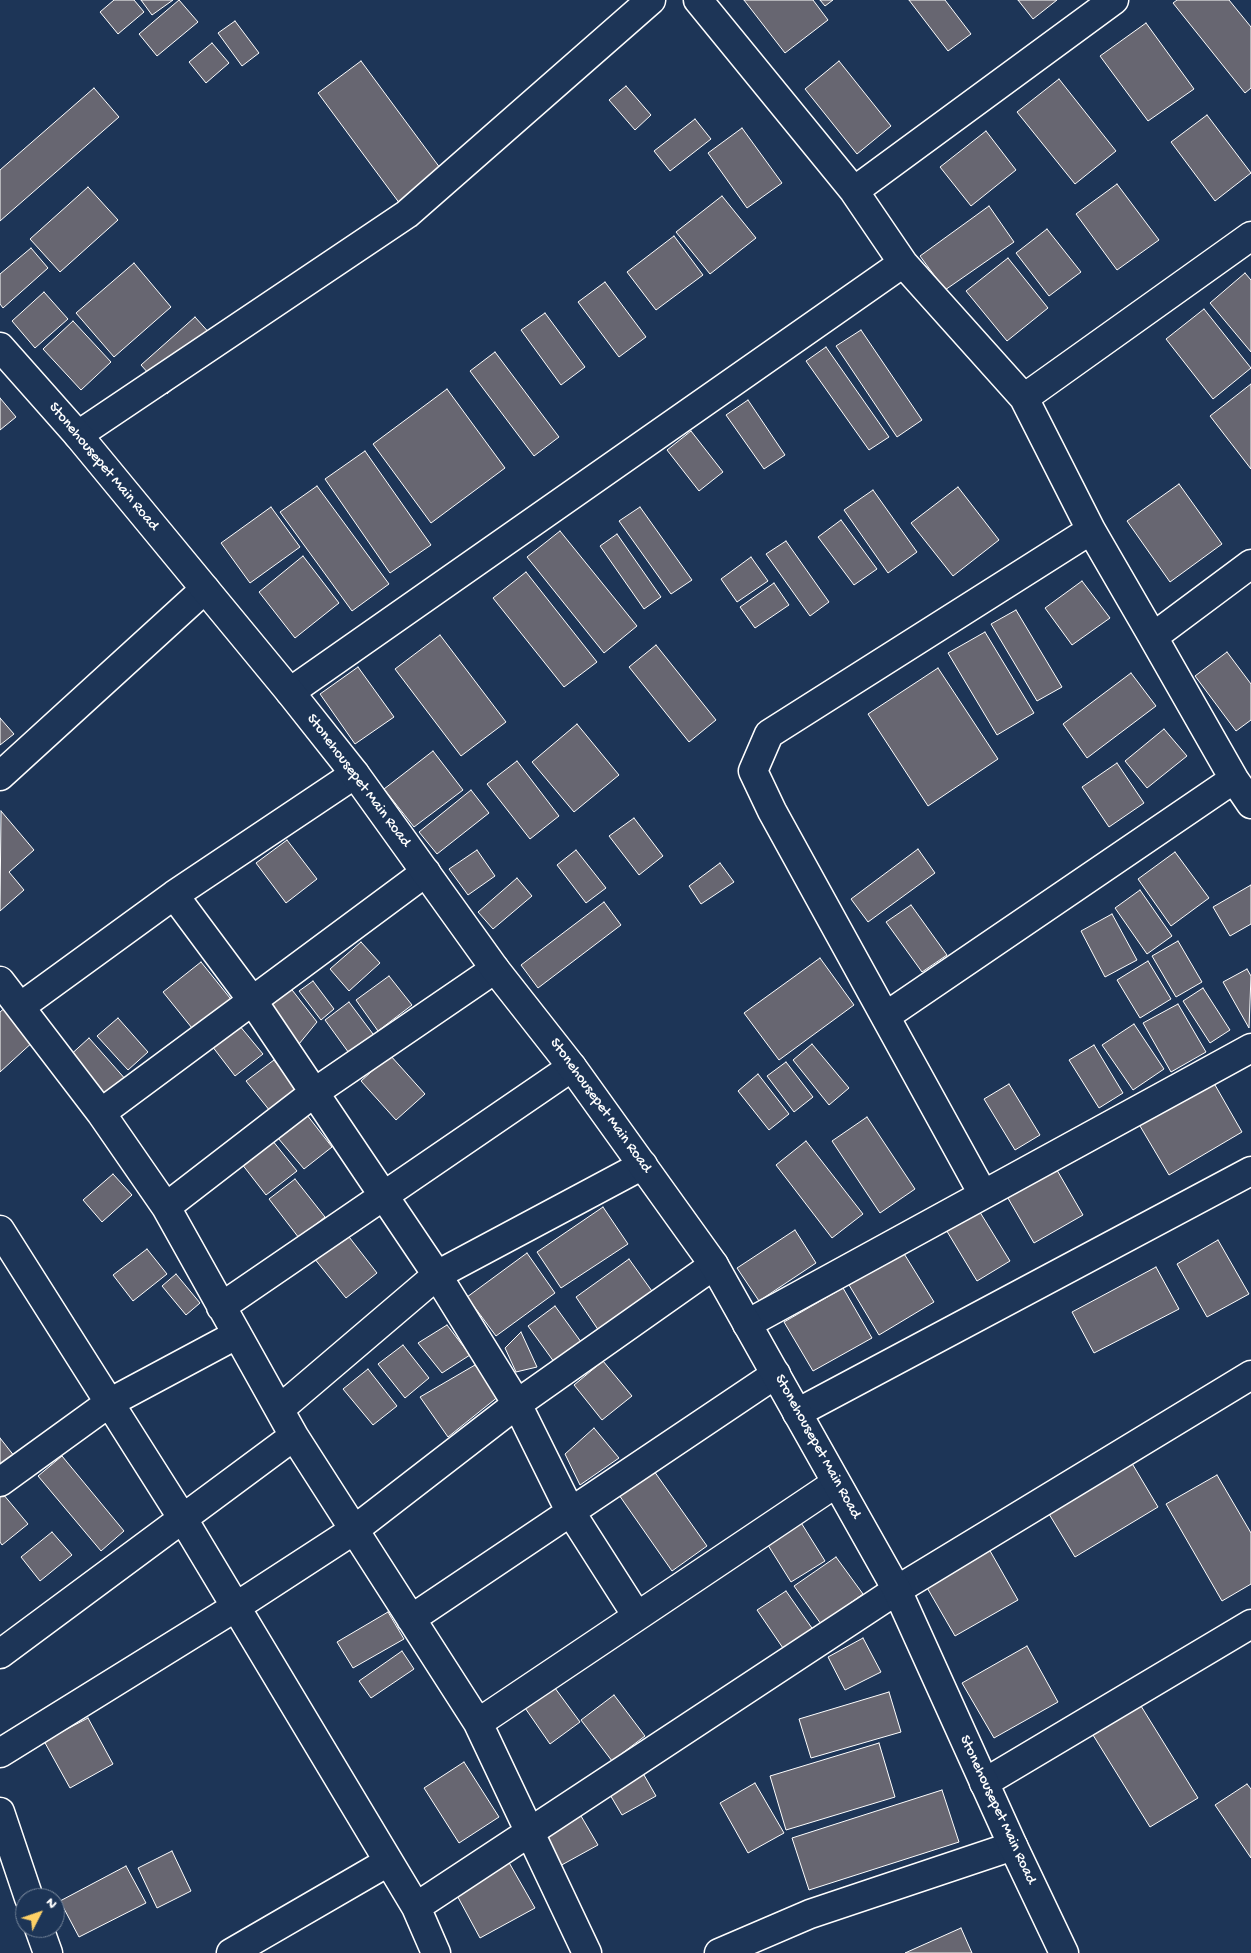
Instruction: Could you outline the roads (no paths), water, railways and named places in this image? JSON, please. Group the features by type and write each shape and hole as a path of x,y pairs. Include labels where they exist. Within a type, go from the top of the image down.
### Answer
{"street":[{"path":"78,435 407,214 651,0"},
{"path":"698,0 854,191 902,263 1024,398 1091,530 1234,779 1251,804"},
{"path":"854,191 1114,0"},
{"path":"1024,398 1251,236"},
{"path":"290,692 902,263"},
{"name":"Stonehousepet Main Road","path":"0,347 78,435 356,774 495,969 572,1067 714,1265 898,1590 984,1783 1064,1953"},
{"path":"983,1194 772,812 754,771 769,734 1091,530"},
{"path":"1153,637 1251,564"},
{"path":"0,776 205,589"},
{"path":"20,1008 174,896 356,774"},
{"path":"886,1016 1234,779"},
{"path":"101,1113 426,872"},
{"path":"174,896 252,1000 437,1275 517,1404 570,1511 637,1616"},
{"path":"166,1207 315,1092 495,969"},
{"path":"0,981 101,1113 166,1207 236,1334 281,1408 294,1436 478,1723 531,1831 587,1953"},
{"path":"747,1324 1251,1048"},
{"path":"221,1307 572,1067"},
{"path":"281,1408 437,1275 644,1165"},
{"path":"797,1413 1251,1171"},
{"path":"0,1230 183,1519 234,1608 416,1907 436,1953"},
{"path":"0,1753 234,1608 354,1530 517,1404 714,1265"},
{"path":"0,1482 109,1402 236,1334"},
{"path":"411,1619 776,1374"},
{"path":"416,1907 898,1590 1251,1374"},
{"path":"0,1654 294,1436"},
{"path":"478,1723 836,1482"},
{"path":"984,1783 1251,1624"},
{"path":"0,1812 26,1888"},
{"path":"718,1953 810,1914 1013,1846"},
{"path":"231,1953 388,1862"},
{"path":"43,1938 48,1953"}]}
